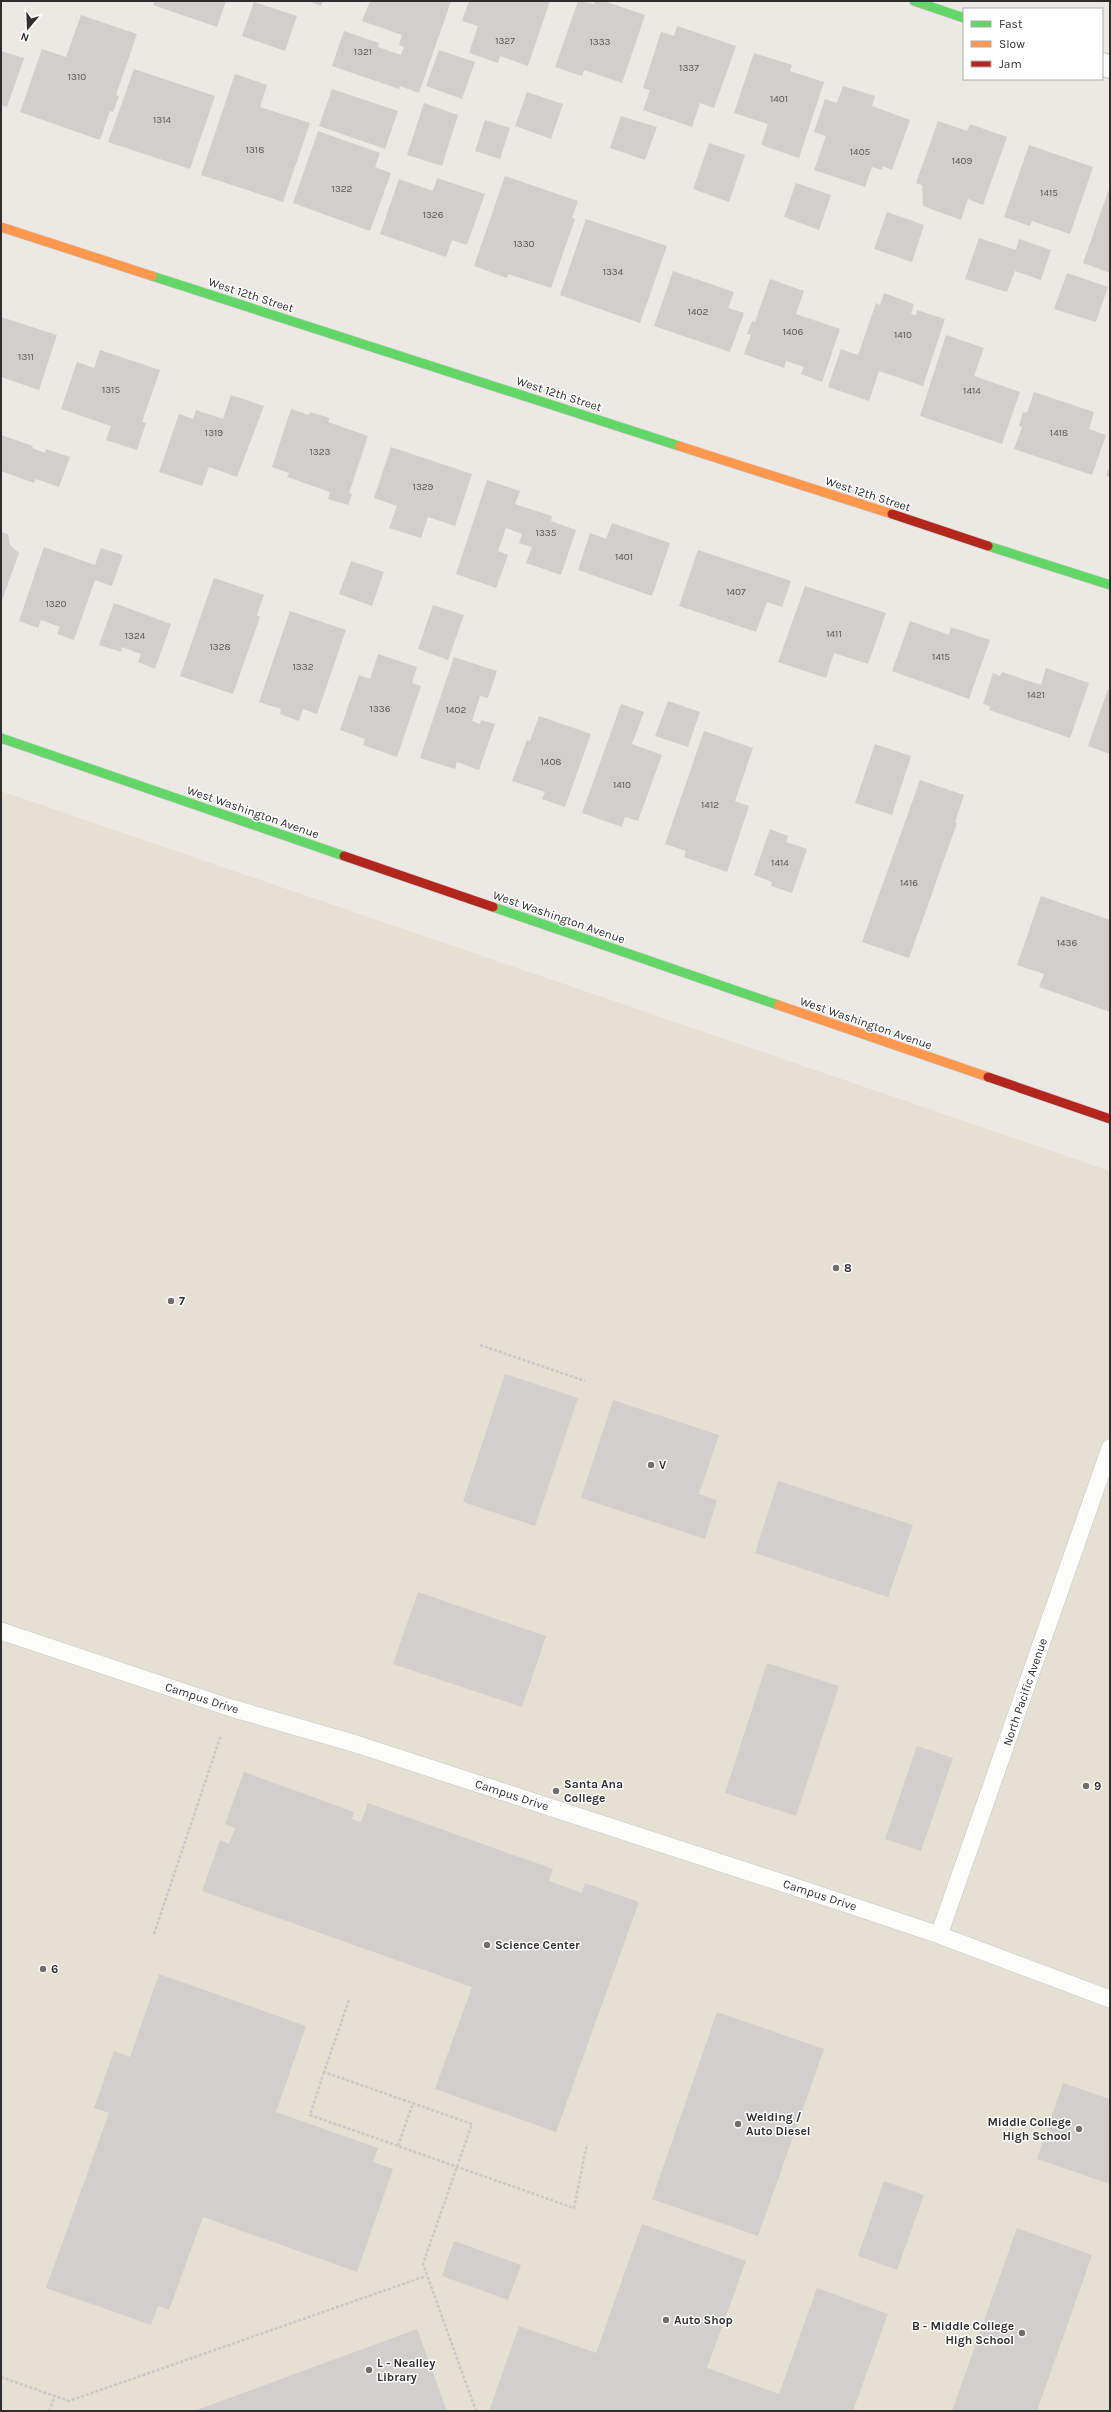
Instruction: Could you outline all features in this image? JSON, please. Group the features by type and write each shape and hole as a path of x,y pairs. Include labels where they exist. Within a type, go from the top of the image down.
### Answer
{"street":[{"path":"914,1 963,18"},
{"name":"West 12th Street","path":"1,227 1110,585"},
{"name":"West Washington Avenue","path":"1,738 1110,1119"}],"lane":[{"name":"North Pacific Avenue","path":"939,1935 1110,1448"},
{"name":"Campus Drive","path":"1,1631 231,1708 376,1750 939,1935 1110,1999"}],"path":[{"path":"480,1345 585,1380"},
{"path":"154,1934 231,1708"},
{"path":"349,2000 310,2115 574,2208 587,2144"},
{"path":"324,2072 472,2124 423,2264 426,2276 476,2411"},
{"path":"398,2146 413,2103"},
{"path":"1,2376 69,2401 426,2276"},
{"path":"49,2411 55,2395"}],"shaded area":[{"name":"Santa Ana College","path":"1,791 1110,1171 1110,2411 1,2411"}],"building":[{"path":"154,1 226,1 217,27 153,5"},
{"path":"308,1 323,1 321,6"},
{"path":"370,1 451,1 419,93 400,86 399,89 332,66 344,31 379,43 378,47 401,55 404,47 399,45 402,35 362,21"},
{"path":"469,1 550,1 528,66 500,56 498,63 469,53 478,26 462,21"},
{"path":"578,1 594,4 595,1 604,1 645,15 622,83 584,70 582,76 555,67"},
{"path":"254,2 297,16 285,51 242,36"},
{"path":"81,15 137,34 116,95 119,96 113,112 110,111 100,140 20,112 42,49 66,57"},
{"path":"677,26 736,46 714,108 700,103 692,127 643,110 650,90 643,88 661,32 674,36"},
{"path":"439,50 475,62 462,99 426,86"},
{"path":"1,51 24,58 7,107 1,105"},
{"path":"754,53 792,65 790,71 824,82 799,158 761,145 768,124 734,113"},
{"path":"134,69 215,96 190,169 108,142"},
{"path":"235,74 267,85 260,107 310,123 283,202 201,175"},
{"path":"843,86 875,96 872,106 910,120 892,170 883,166 882,170 872,167 865,187 814,170 826,136 814,132 825,99 837,103"},
{"path":"332,89 398,111 385,149 319,126"},
{"path":"527,92 563,104 551,139 515,126"},
{"path":"424,103 458,115 442,166 407,155"},
{"path":"621,116 657,127 645,160 610,148"},
{"path":"485,120 510,128 500,159 475,151"},
{"path":"938,121 967,131 970,124 1007,137 983,205 968,199 961,220 923,206 922,185 916,183"},
{"path":"318,131 380,153 375,167 391,173 370,231 293,203"},
{"path":"709,143 745,155 729,202 693,189"},
{"path":"1029,145 1093,167 1070,234 1032,221 1030,226 1004,217"},
{"path":"505,176 578,201 572,218 575,219 551,288 508,274 507,278 474,266"},
{"path":"437,178 485,194 467,245 452,240 446,257 380,234 399,179 433,191"},
{"path":"796,183 831,195 819,230 784,217"},
{"path":"1110,186 1110,273 1083,263"},
{"path":"887,212 924,225 912,262 874,249"},
{"path":"586,219 667,246 640,323 560,295"},
{"path":"979,238 1016,250 1019,239 1051,250 1041,280 1015,271 1007,292 965,279"},
{"path":"673,271 734,292 728,308 744,313 730,352 654,326"},
{"path":"1067,273 1108,287 1096,322 1054,309"},
{"path":"770,279 804,291 796,314 840,329 822,382 801,374 804,367 786,361 784,368 744,354 751,335 747,334 752,321 755,322"},
{"path":"884,293 914,304 911,314 916,315 917,310 945,319 923,386 879,371 869,401 828,387 841,349 858,355 876,303 880,305"},
{"path":"1,317 57,335 39,390 1,377"},
{"path":"946,335 984,348 974,376 1020,392 1002,444 920,416"},
{"path":"100,350 160,370 142,422 146,423 137,450 106,440 111,426 61,409 77,362 94,368"},
{"path":"1034,392 1094,412 1089,429 1106,435 1092,475 1014,449 1022,427 1019,426 1023,412 1027,413"},
{"path":"231,395 264,406 237,477 209,467 202,486 159,472 179,414 193,419 196,410 223,419"},
{"path":"291,409 309,415 310,412 330,418 328,422 368,436 349,493 352,494 348,505 328,499 330,492 287,477 289,473 272,467"},
{"path":"1,435 33,446 32,448 45,453 46,449 70,457 59,487 36,479 34,483 1,471"},
{"path":"391,447 472,474 455,526 428,517 421,538 389,528 397,506 374,498"},
{"path":"1110,465 1110,477 1106,476"},
{"path":"487,480 520,491 515,504 552,516 551,521 576,530 561,575 526,563 532,547 519,543 522,534 506,528 498,551 508,555 496,588 456,574"},
{"path":"612,523 670,543 652,596 578,570 590,533 606,539"},
{"path":"1,532 8,534 10,545 19,553 1,603"},
{"path":"44,547 95,565 101,548 123,555 112,586 95,580 74,640 57,634 60,627 41,620 38,628 19,621"},
{"path":"698,550 791,581 782,607 767,602 756,632 679,606"},
{"path":"351,561 384,572 372,606 339,594"},
{"path":"214,578 264,595 257,615 260,617 233,694 180,676"},
{"path":"805,586 886,613 868,664 834,653 826,678 778,662"},
{"path":"114,603 171,624 155,669 138,662 141,654 122,647 121,652 99,645"},
{"path":"433,605 464,615 448,660 418,649"},
{"path":"290,611 346,630 317,714 303,709 299,721 280,714 281,709 259,702"},
{"path":"910,621 949,635 951,627 990,640 969,699 892,671"},
{"path":"378,654 417,667 412,683 421,686 397,757 363,745 365,739 340,730 359,675 370,679"},
{"path":"454,657 497,671 488,698 480,696 472,721 480,724 481,720 495,724 479,770 457,762 455,769 420,758"},
{"path":"1046,668 1089,683 1070,738 989,710 990,706 983,704 993,673 1000,676 1002,672 1041,685"},
{"path":"1108,689 1110,690 1110,754 1088,746"},
{"path":"668,701 700,712 688,747 655,736"},
{"path":"621,704 644,712 632,744 662,755 638,821 625,817 622,827 582,813"},
{"path":"539,716 591,734 565,807 542,799 545,792 512,781 527,740 530,741"},
{"path":"704,731 753,748 735,801 749,806 727,872 684,857 686,851 665,844"},
{"path":"875,744 911,756 892,815 855,803"},
{"path":"920,780 964,795 955,822 957,823 909,958 862,942"},
{"path":"770,829 788,836 786,842 807,849 792,893 771,886 772,882 754,875"},
{"path":"1041,896 1110,920 1110,1012 1039,987 1044,974 1017,965"},
{"path":"505,1374 578,1398 535,1526 463,1502"},
{"name":"V","path":"613,1400 719,1435 699,1494 717,1500 705,1539 581,1498"},
{"path":"778,1481 913,1525 888,1597 755,1553"},
{"path":"418,1592 546,1636 522,1707 393,1664"},
{"path":"767,1663 839,1686 796,1816 725,1793"},
{"path":"917,1746 953,1758 921,1851 885,1839"},
{"name":"Science Center","path":"244,1772 354,1812 352,1819 361,1822 368,1803 553,1869 549,1881 582,1893 585,1883 639,1902 556,2132 435,2089 472,1987 202,1891 220,1840 229,1844 235,1828 225,1824"},
{"path":"159,1974 306,2026 276,2112 378,2148 373,2162 393,2169 357,2272 203,2217 169,2310 158,2306 151,2325 46,2288 109,2113 94,2108 114,2051 130,2057"},
{"name":"Welding / Auto Diesel","path":"717,2012 824,2049 758,2236 652,2199"},
{"name":"Middle College High School","path":"1063,2083 1110,2099 1110,2184 1037,2159"},
{"path":"884,2181 924,2195 897,2270 858,2256"},
{"name":"Auto Shop","path":"642,2224 746,2261 707,2368 779,2394 817,2288 888,2314 853,2411 489,2411 519,2326 596,2353"},
{"name":"B - Middle College High School","path":"1017,2228 1092,2255 1037,2411 952,2411"},
{"path":"454,2241 521,2265 508,2300 442,2276"},
{"name":"L - Nealley Library","path":"417,2329 447,2411 194,2411"}],"traffic: fast":[{"path":"914,1 963,18"},
{"path":"152,276 679,446"},
{"path":"988,546 1110,585"},
{"path":"1,738 344,856"},
{"path":"493,907 778,1005"}],"traffic: slow":[{"path":"1,227 152,276"},
{"path":"679,446 892,514"},
{"path":"778,1005 988,1077"}],"traffic: jam":[{"path":"892,514 988,546"},
{"path":"344,856 493,907"},
{"path":"988,1077 1110,1119"}],"place":[{"name":"8","path":"836,1268"},
{"name":"7","path":"171,1301"},
{"name":"V","path":"651,1465"},
{"name":"9","path":"1086,1786"},
{"name":"Santa Ana College","path":"556,1791"},
{"name":"Science Center","path":"487,1945"},
{"name":"6","path":"43,1969"},
{"name":"Welding / Auto Diesel","path":"738,2124"},
{"name":"Middle College High School","path":"1079,2129"},
{"name":"Auto Shop","path":"666,2320"},
{"name":"B - Middle College High School","path":"1022,2333"},
{"name":"L - Nealley Library","path":"369,2370"}]}
